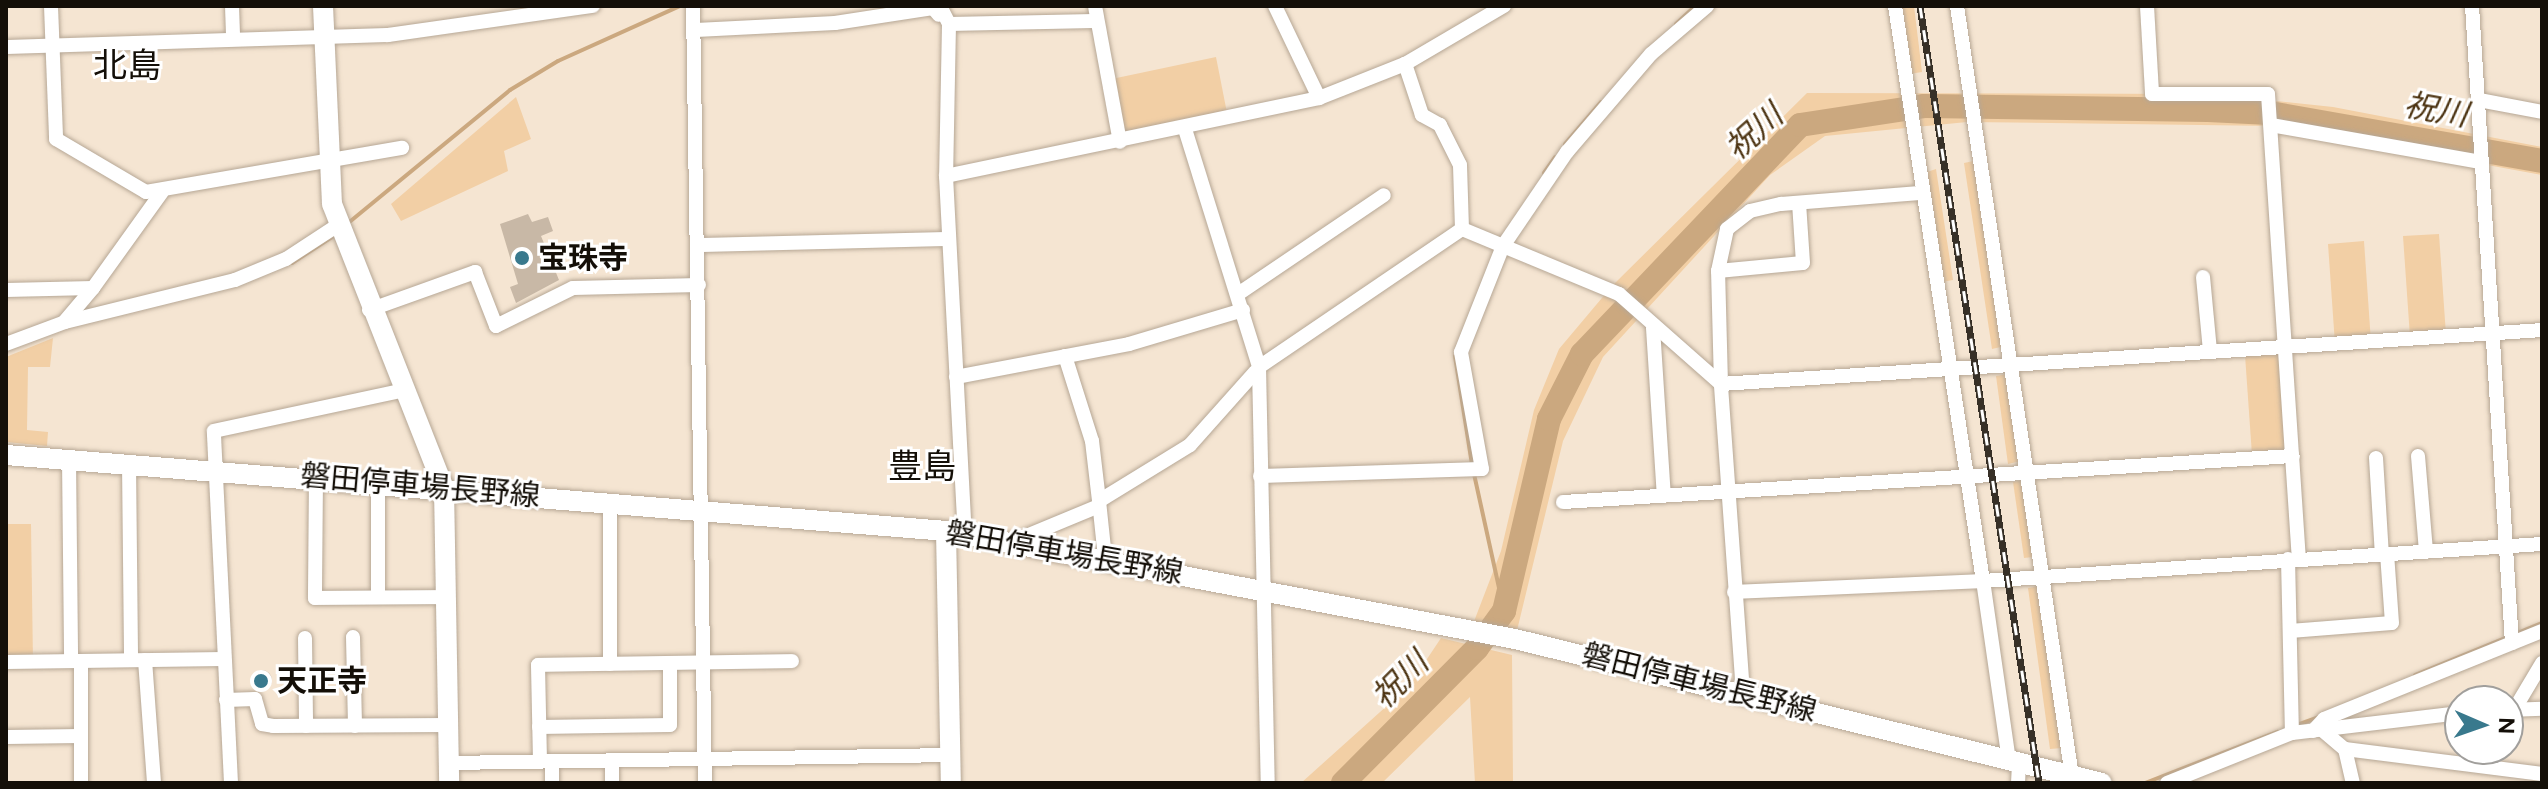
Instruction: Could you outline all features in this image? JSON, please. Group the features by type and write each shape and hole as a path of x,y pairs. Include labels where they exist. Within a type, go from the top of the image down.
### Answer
{"main road":[{"path":"323,6 328,161 340,232 369,310 406,390 444,488 449,773"},
{"name":"磐田停車場長野線","path":"6,455 378,481 956,532 1105,558 1505,637 1743,693 2015,769 2102,783"},
{"path":"951,783 956,532"}],"street":[{"path":"51,6 56,139 127,183 162,192 402,148"},
{"path":"232,6 233,36"},
{"path":"6,47 233,36 322,38 434,31 583,6"},
{"path":"1275,6 1319,98"},
{"path":"946,176 1185,129 1319,98 1405,64 1504,6"},
{"path":"1260,476 1482,469 1461,352 1503,246 1567,152 1651,54 1707,6"},
{"path":"1895,6 1920,193 2015,769"},
{"path":"1957,6 2072,779"},
{"path":"2147,6 2152,94 2268,94 2293,456 2292,733"},
{"path":"2472,6 2512,643"},
{"path":"696,7 705,783"},
{"path":"696,30 835,23 933,8 943,15 1095,14 1120,142"},
{"path":"943,15 946,176 956,377 956,532"},
{"path":"1405,64 1422,115 1440,125 1460,165 1462,229"},
{"path":"2479,100 2542,112"},
{"path":"2271,125 2481,162"},
{"path":"1185,129 1198,186 1238,294 1257,369 1268,783"},
{"path":"65,322 162,192"},
{"path":"1743,693 1721,384 1718,271 1727,229 1750,211 1799,203 1920,193"},
{"path":"1238,294 1384,195"},
{"path":"1718,271 1803,263 1799,203"},
{"path":"1462,229 1619,294 1653,328 1721,384 2542,330"},
{"path":"1012,542 1099,504 1190,445 1257,369 1462,229"},
{"path":"6,344 65,322 235,280 340,232"},
{"path":"699,245 949,239"},
{"path":"369,310 475,272 496,326 573,288 699,285"},
{"path":"2203,277 2210,351"},
{"path":"6,290 93,288"},
{"path":"956,377 1065,356 1243,310"},
{"path":"1653,328 1664,496"},
{"path":"1065,356 1092,441 1105,558"},
{"path":"231,783 214,431 406,390"},
{"path":"1563,502 2293,456"},
{"path":"2418,456 2426,552"},
{"path":"2290,631 2392,623 2376,458"},
{"path":"69,459 81,783"},
{"path":"129,463 138,660 154,783"},
{"path":"316,477 315,598 447,597"},
{"path":"378,481 378,597"},
{"path":"610,501 610,664"},
{"path":"1734,592 1983,581 2041,574 2542,544"},
{"path":"2317,731 2324,719 2542,631"},
{"path":"353,637 355,726"},
{"path":"305,638 306,726"},
{"path":"6,662 224,659"},
{"path":"552,783 539,727 538,665 792,661"},
{"path":"539,727 670,725 670,663"},
{"path":"2524,690 2542,663"},
{"path":"226,700 255,699 262,724 448,725"},
{"path":"2167,783 2292,733 2444,715"},
{"path":"2317,731 2345,749 2542,774"},
{"path":"6,737 81,736"},
{"path":"2345,749 2353,783"},
{"path":"449,773 546,761 950,755"},
{"path":"612,760 612,783"}],"shaded area":[{"path":"1899,6 1914,6 1922,72 1909,74"},
{"path":"1216,57 1228,118 1120,142 1107,80"},
{"path":"1807,93 2212,94 2333,107 2542,147 2542,175 2274,126 1967,122 1825,136 1770,175 1603,357 1563,441 1512,651 1473,624 1501,551 1534,410 1559,349 1612,286"},
{"path":"516,97 531,139 504,151 508,171 401,221 391,204"},
{"path":"1978,160 2005,346 1992,349 1964,163"},
{"path":"1936,169 1953,280 1942,282 1924,173"},
{"path":"2439,234 2446,335 2410,337 2403,236"},
{"path":"2364,241 2371,342 2335,344 2328,244"},
{"path":"53,338 50,367 28,367 27,430 48,432 47,446 6,442 6,357"},
{"path":"2281,352 2288,453 2252,455 2245,355"},
{"path":"2008,374 2021,461 2008,464 1996,376"},
{"path":"2023,480 2033,557 2024,558 2013,482"},
{"path":"6,524 31,524 33,662 6,662"},
{"path":"2039,586 2062,748 2050,749 2028,588"},
{"path":"1441,638 1512,655 1513,783 1475,783 1470,697 1382,783 1301,783 1409,686"}],"building":[{"name":"宝珠寺","path":"528,214 532,222 548,217 553,231 541,236 559,280 516,303 510,287 518,284 500,224"},
{"name":"天正寺","path":"262,670 269,673 272,680 269,687 262,690 255,687 252,680 255,673"}],"waterway":[{"path":"347,224 510,90 558,61 680,6"},
{"path":"1676,24 1695,6"},
{"path":"1565,144 1601,102"},
{"name":"祝川","path":"1343,783 1477,648 1504,611 1549,419 1582,354 1800,125 1924,106 2270,113 2542,161"},
{"path":"1544,173 1555,157"},
{"path":"292,263 338,233"},
{"path":"1455,356 1472,465"},
{"path":"1474,474 1504,611"},
{"path":"2415,675 2542,623"},
{"path":"2297,725 2319,717"},
{"path":"2145,783 2277,732"}],"railway":[{"path":"1920,6 2039,783"}],"place":[{"name":"宝珠寺","path":"522,258"},
{"name":"天正寺","path":"261,681"}],"district":[{"name":"北島","path":"127,66"},
{"name":"豊島","path":"922,467"}]}
